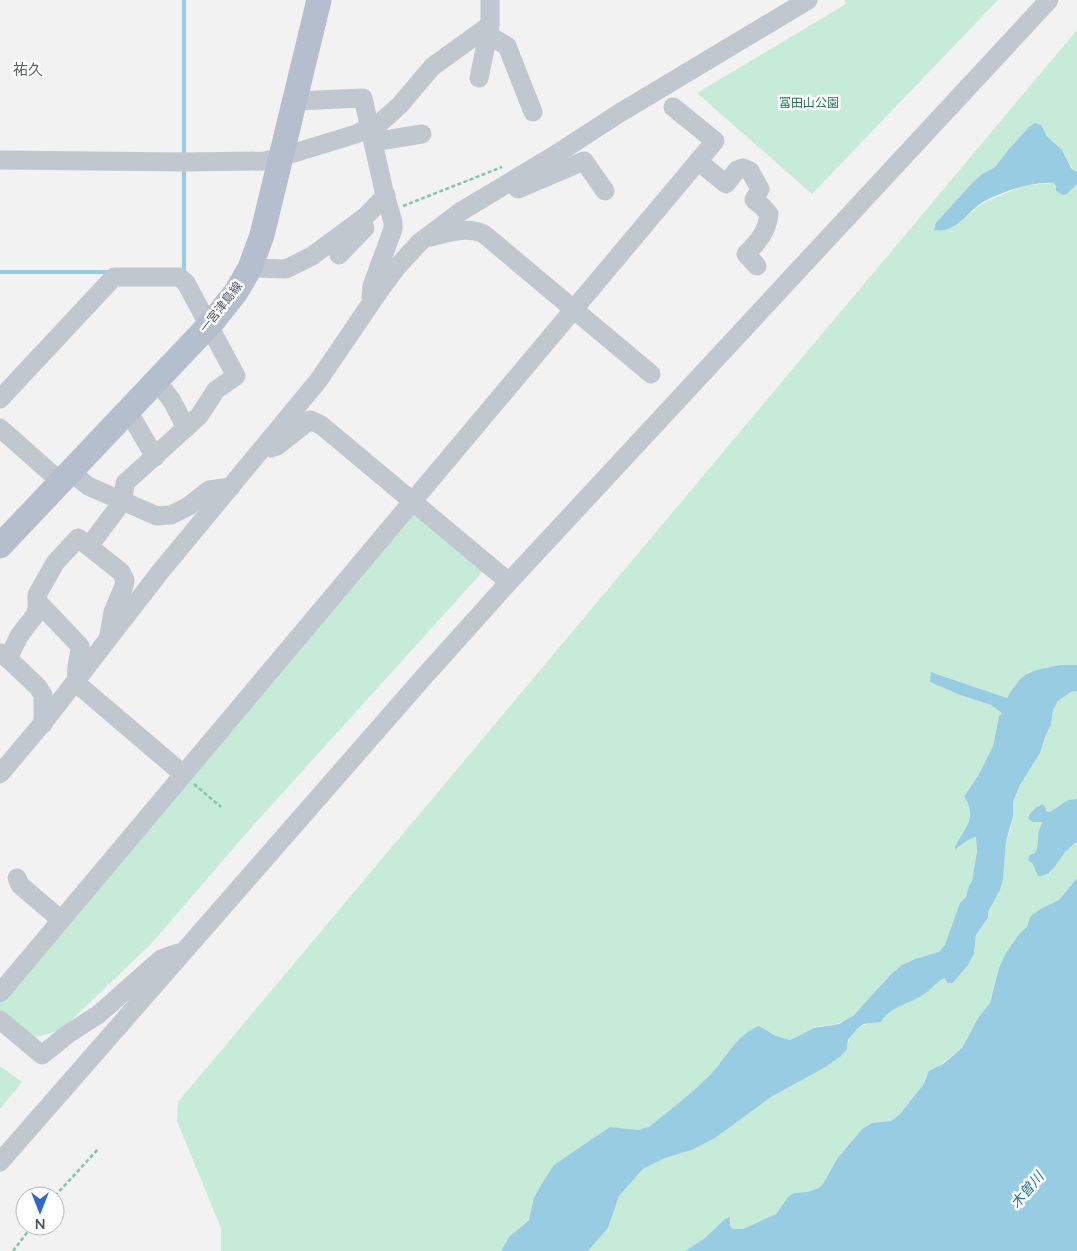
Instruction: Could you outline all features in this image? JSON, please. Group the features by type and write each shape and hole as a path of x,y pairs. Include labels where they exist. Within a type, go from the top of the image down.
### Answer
{"main road":[{"name":"一宮津島線","path":"0,546 157,381 209,325 236,292 250,268 262,234 319,0"}],"street":[{"path":"479,78 489,30 490,0"},
{"path":"0,774 42,724 160,572 318,381 397,267 425,238 460,212 808,0"},
{"path":"0,1162 509,582 1049,0"},
{"path":"371,135 381,122 400,105 432,67 489,30"},
{"path":"489,30 507,46 533,112"},
{"path":"295,102 363,98 393,222 393,229 372,286 370,305"},
{"path":"0,993 715,141 673,107"},
{"path":"0,160 265,161 356,134 418,138"},
{"path":"485,197 512,191 584,161 605,191"},
{"path":"698,161 726,184 737,170 743,168 750,171 760,189 754,200 769,214 767,226 760,239 746,254 758,266"},
{"path":"339,255 382,213 388,203"},
{"path":"250,268 286,269 312,256 365,217 388,203"},
{"path":"425,238 450,232 478,231 485,235 650,374"},
{"path":"0,399 114,277 179,276 186,283 236,376 216,390 199,416 186,428 146,453 125,483 123,502 89,546"},
{"path":"157,381 172,401 186,428"},
{"path":"128,411 146,453"},
{"path":"262,450 277,446 310,420 321,425 509,582"},
{"path":"0,428 66,477 157,516 171,515 189,506 209,490 231,487"},
{"path":"42,724 42,696 38,686 4,656 35,615 38,602 37,595 55,564 78,538 121,572 125,580 113,612 108,639"},
{"path":"38,602 80,646 76,681 183,774"},
{"path":"18,878 20,885 61,920"},
{"path":"0,1020 42,1055 68,1034 99,1014 161,959 184,951"}],"path":[{"path":"388,203 504,166"},
{"path":"183,774 221,808"},
{"path":"64,1186 99,1148"},
{"path":"13,1251 24,1236"}],"green space":[{"name":"冨田山公園","path":"844,0 998,0 812,194 697,93 846,4"},
{"path":"1077,30 1077,172 1044,130 1020,139 1009,149 995,167 974,181 934,227 966,217 983,203 1026,185 1054,183 1067,194 1077,184 1077,665 1060,665 1028,672 1007,698 935,673 930,682 960,695 991,705 1002,713 999,716 993,746 978,776 964,795 970,810 970,817 957,849 968,840 977,837 976,860 969,889 944,946 937,953 906,963 894,971 848,1019 814,1028 790,1040 776,1036 759,1026 751,1030 738,1041 711,1074 696,1088 649,1127 638,1130 530,1218 509,1237 501,1251 221,1251 221,1228 177,1121 178,1102"},
{"path":"413,506 485,569 250,829 151,944 61,1030 29,1039 0,1015 0,998"},
{"path":"1077,691 1077,799 1068,800 1050,812 1039,805 1028,815 1035,822 1042,822 1033,864 1050,873 1062,855 1077,840 1077,878 1059,900 1030,917 1027,927 1020,933 999,968 990,1003 978,1018 962,1048 926,1076 923,1085 900,1114 891,1121 872,1123 862,1129 837,1159 819,1188 807,1192 794,1193 788,1197 776,1214 743,1229 733,1229 730,1226 731,1218 725,1219 705,1238 685,1251 588,1251 608,1228 619,1196 643,1169 665,1158 692,1150 715,1138 771,1097 824,1068 847,1049 851,1036 858,1028 863,1025 881,1022 889,1013 923,995 945,978 953,983 968,965 974,954 976,935 988,919 988,912 1000,890 1003,880 1006,842 1011,828 1013,802 1020,785 1040,753 1051,725 1053,710 1058,701 1071,692"},
{"path":"0,1066 22,1082 0,1109"}],"water":[{"path":"1035,123 1041,125 1047,136 1062,150 1071,168 1077,172 1077,184 1067,194 1063,195 1056,191 1054,183 1017,188 983,202 955,226 949,229 934,230 936,223 974,181 995,167 1009,149"},
{"path":"1060,665 1077,665 1077,691 1071,692 1058,701 1053,710 1051,725 1040,753 1020,785 1013,802 1013,816 1006,842 1003,880 1000,890 988,912 988,918 976,935 974,954 968,965 953,983 947,983 945,978 923,995 889,1013 881,1022 863,1024 848,1040 847,1049 841,1056 824,1068 771,1097 715,1138 692,1150 665,1158 643,1169 619,1196 608,1228 588,1251 501,1251 509,1237 529,1220 534,1198 554,1165 610,1127 638,1130 649,1127 704,1081 732,1047 751,1030 759,1026 776,1036 790,1040 814,1028 839,1024 854,1015 891,974 902,965 939,952 945,945 960,903 966,897 972,881 977,851 976,837 968,840 956,849 955,847 970,817 970,810 964,796 978,776 993,746 999,716 1002,713 991,705 960,695 930,682 931,672 1007,698 1018,682 1028,673"},
{"path":"1077,799 1077,841 1065,852 1055,867 1046,874 1038,876 1033,864 1028,860 1030,855 1035,853 1037,849 1042,822 1032,822 1028,818 1029,816 1043,804 1047,811 1050,812 1068,800"},
{"name":"木曽川","path":"1077,878 1077,1251 685,1251 705,1238 725,1219 730,1217 730,1226 733,1229 743,1229 776,1214 788,1197 794,1193 807,1192 819,1188 837,1159 862,1129 872,1123 891,1121 900,1114 923,1085 929,1071 943,1064 962,1048 978,1018 990,1003 999,968 1006,953 1020,933 1027,927 1030,917 1059,900"}],"waterway":[{"path":"184,0 184,157"},
{"path":"182,272 184,272 184,168"},
{"path":"0,272 110,272"}],"district":[{"name":"祐久","path":"28,70"}]}
